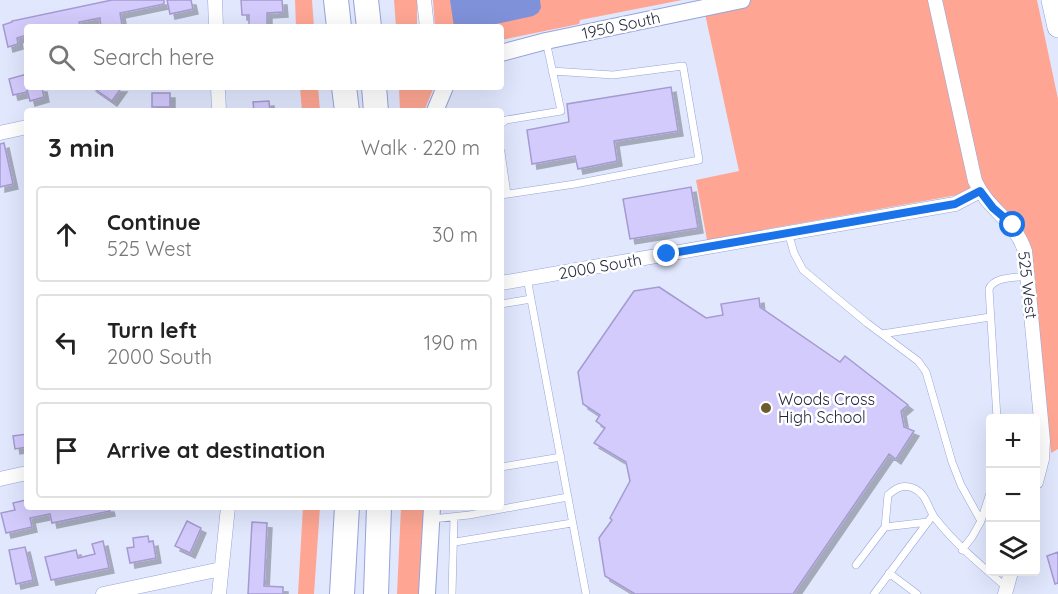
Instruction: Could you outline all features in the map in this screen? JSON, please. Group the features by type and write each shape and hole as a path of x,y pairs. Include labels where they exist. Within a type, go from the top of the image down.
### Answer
{"highway":[{"path":"336,0 339,24"},
{"path":"366,0 369,24"},
{"path":"344,90 347,108"},
{"path":"374,90 376,108"},
{"path":"342,594 347,510"},
{"path":"376,594 379,510"}],"main road":[{"path":"1052,0 1058,27"}],"street":[{"path":"215,0 216,24"},
{"path":"424,0 427,24"},
{"name":"1950 South","path":"504,52 546,41 742,0"},
{"name":"525 West","path":"935,0 970,164 980,191 987,202 1017,231 1025,251 1043,441 1039,468"},
{"path":"218,90 219,108"},
{"path":"436,108 444,90"},
{"path":"0,134 24,128"},
{"name":"2000 South","path":"504,282 955,204 980,191"},
{"path":"0,479 24,474"},
{"path":"219,594 228,510"},
{"path":"427,594 432,513"},
{"path":"103,594 221,569"},
{"path":"1006,591 1010,576"}],"lane":[{"path":"504,122 561,111 546,41"},
{"path":"504,195 699,160 682,66 613,75 552,70"},
{"path":"788,232 794,253 803,270 918,361 926,372 961,485 981,521"},
{"path":"997,414 988,289 990,284 996,280 1029,276"},
{"path":"527,278 586,594"},
{"path":"504,304 531,299"},
{"path":"882,334 990,317"},
{"path":"504,466 561,457"},
{"path":"856,565 885,527 888,495 895,488 904,486 915,489 925,497 933,515 962,550 1006,591"},
{"path":"504,508 568,497"},
{"path":"962,550 981,521 986,505"},
{"path":"432,513 454,517 494,510"},
{"path":"874,594 933,515"},
{"path":"452,594 454,517"},
{"path":"885,527 928,522"},
{"path":"455,542 572,523"},
{"path":"889,573 917,594"}],"shaded area":[{"path":"295,0 312,0 314,24 296,24"},
{"path":"394,0 417,0 417,24 396,24"},
{"path":"433,0 682,0 580,20 579,24 504,39 504,24 435,24"},
{"path":"702,0 1037,0 1058,99 1058,449 1051,453 1032,249 1020,223 995,199 963,194 707,240 696,180 739,171"},
{"path":"300,90 318,90 320,108 302,108"},
{"path":"399,90 433,90 425,108 400,108"},
{"path":"303,510 320,510 314,594 298,594"},
{"path":"401,510 424,510 420,594 397,594"}],"water":[{"path":"450,0 540,0 541,8 533,16 496,24 454,24"}],"building":[{"path":"112,0 164,0 164,4 120,13 122,24 101,24 100,18 79,22 79,24 24,24 24,36 17,38 18,44 8,47 3,25 12,21"},
{"path":"167,0 191,0 193,9 170,14"},
{"path":"241,0 282,0 283,12 267,13 267,24 249,24 249,15 242,15"},
{"path":"24,75 24,90 27,92 13,95 9,79"},
{"path":"671,87 678,131 614,141 617,161 578,169 575,156 532,164 527,130 569,122 567,104"},
{"path":"27,90 43,90 44,97 30,101"},
{"path":"96,90 120,90 112,101"},
{"path":"152,93 170,93 170,107 152,107"},
{"path":"269,101 270,108 254,108 253,102"},
{"path":"4,143 13,184 0,187 0,144"},
{"path":"691,187 698,228 630,239 623,199"},
{"name":"Woods Cross High School","path":"659,287 706,318 723,315 721,304 759,298 760,307 840,362 845,356 908,405 901,411 904,427 914,431 896,459 889,454 793,594 635,594 605,576 599,538 612,520 610,518 630,481 626,462 594,443 605,428 596,421 600,415 583,404 578,372 634,291"},
{"path":"24,434 24,448 15,449 13,436"},
{"path":"24,500 24,510 110,511 52,523 50,514 30,518 32,527 6,533 1,513 15,510 13,503"},
{"path":"187,521 201,528 190,553 175,546"},
{"path":"252,522 267,523 264,586 283,587 283,594 248,594"},
{"path":"148,536 149,542 153,541 156,558 130,563 127,548 134,547 133,538"},
{"path":"103,541 109,568 51,580 45,557 76,550 78,558 95,554 92,544"},
{"path":"25,547 33,580 16,584 9,550"},
{"path":"1058,552 1058,583 1055,584 1047,556"}],"place":[{"name":"Woods Cross High School","path":"766,408"}],"route":[{"path":"667,254 955,204 980,191 987,202 1013,225"}]}
